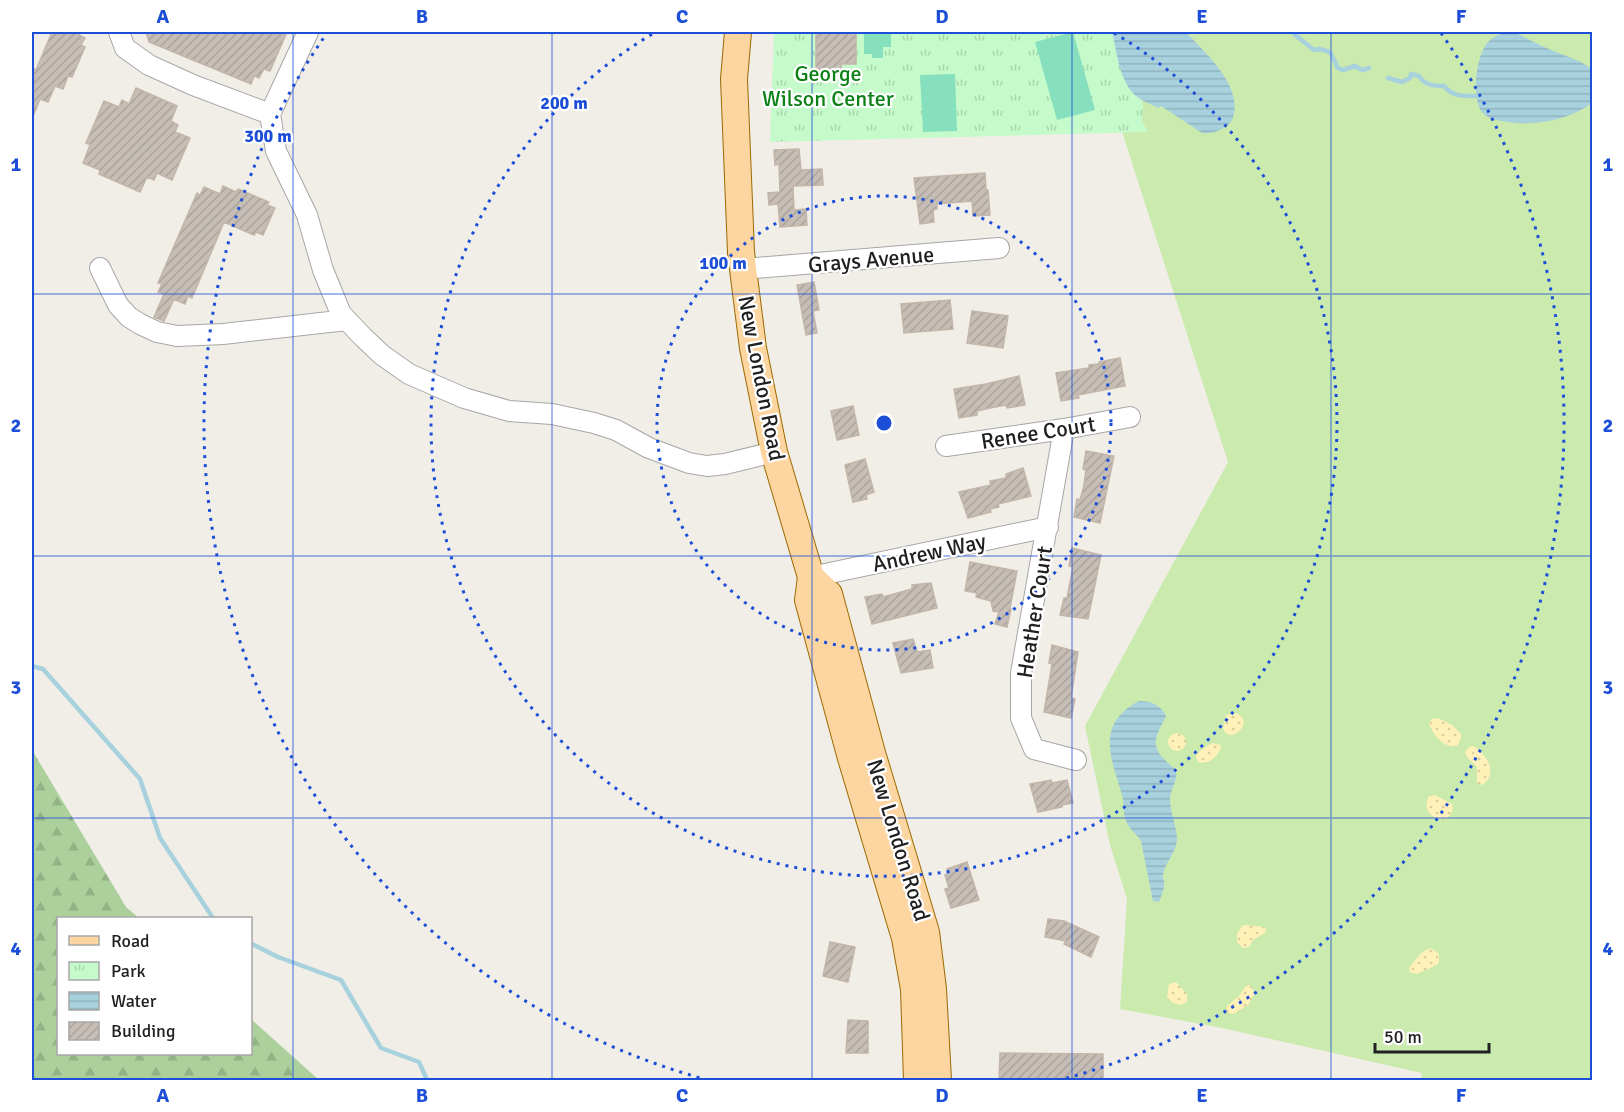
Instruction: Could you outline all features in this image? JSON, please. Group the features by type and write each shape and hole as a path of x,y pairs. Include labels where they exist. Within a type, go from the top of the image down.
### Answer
{"main road":[{"name":"New London Road","path":"738,32 734,79 741,252 753,348 774,452 811,577 808,600 851,758 905,938 914,989 916,1080"},
{"name":"New London Road","path":"811,577 829,594 872,753 926,932 933,989 938,1080"}],"street":[{"path":"119,32 125,48 149,65 270,114"},
{"path":"308,32 270,114 276,151 307,215 323,270 341,314 382,355 409,374 464,398 509,411 552,414 594,423 616,430 649,448 689,463 707,466 725,464 774,452"},
{"name":"Grays Avenue","path":"743,269 999,248"},
{"path":"100,268 118,305 129,317 157,332 177,336 223,334 347,320"},
{"name":"Renee Court","path":"946,446 1130,417"},
{"name":"Heather Court","path":"1064,429 1021,673 1021,718 1034,749 1076,760"},
{"name":"Andrew Way","path":"811,577 1048,527"}],"green space":[{"name":"George Wilson Center","path":"774,32 1128,32 1140,75 1142,121 1148,132 770,142"},
{"path":"864,32 891,32 891,47 883,47 883,58 872,58 872,54 864,54"},
{"path":"1073,32 1095,110 1057,120 1035,42"},
{"path":"1090,32 1592,32 1592,1080 1421,1080 1422,1073 1222,1028 1120,1009 1127,899 1110,845 1085,726 1228,462"},
{"path":"955,74 957,131 923,132 920,75"},
{"path":"32,750 126,907 138,917 57,917 57,1055 252,1055 252,1020 319,1080 32,1080"}],"sand":[{"path":"1232,712 1241,717 1244,723 1237,733 1232,735 1226,734 1223,728 1226,716"},
{"path":"1438,718 1452,725 1461,734 1457,746 1443,743 1433,732 1429,723 1432,719"},
{"path":"1177,733 1183,736 1186,742 1183,748 1177,751 1171,748 1168,742 1171,736"},
{"path":"1212,743 1220,745 1218,754 1209,761 1198,762 1197,753"},
{"path":"1473,746 1483,754 1489,764 1490,775 1482,785 1477,783 1477,767 1465,752"},
{"path":"1435,795 1452,804 1452,813 1446,819 1437,818 1427,810 1429,796"},
{"path":"1242,926 1266,929 1265,933 1253,940 1249,947 1243,948 1237,942 1237,934"},
{"path":"1431,948 1439,954 1439,963 1417,974 1410,972 1409,968 1416,959"},
{"path":"1176,982 1187,994 1187,1002 1181,1005 1173,1003 1167,997 1169,984"},
{"path":"1249,985 1254,995 1248,1005 1233,1014 1226,1012 1227,1006"}],"water":[{"path":"1112,32 1186,32 1219,69 1232,90 1234,113 1230,123 1216,132 1202,133 1161,106 1158,108 1136,96 1130,90 1122,74"},
{"path":"1514,32 1592,69 1592,103 1573,114 1540,122 1505,122 1484,114 1479,105 1476,87 1481,55 1489,41 1501,34"},
{"path":"1139,701 1155,704 1166,716 1157,734 1156,745 1161,756 1176,772 1170,799 1177,840 1164,870 1164,889 1159,902 1153,901 1141,841 1125,820 1123,798 1111,755 1111,731 1116,720 1125,710"}],"building":[{"path":"52,32 81,32 79,35 85,38 81,45 85,47 72,77 68,76 63,89 55,86 48,102 40,99 32,119 32,68 36,70"},
{"path":"146,32 287,32 270,71 264,69 259,78 254,76 251,84 149,42"},
{"path":"816,32 856,32 856,64 841,64 841,72 816,70"},
{"path":"136,88 177,106 171,121 178,125 175,132 190,138 172,180 157,173 154,180 147,177 140,192 99,174 100,170 83,163 90,145 86,143 104,101 119,107 122,100 129,104"},
{"path":"799,149 801,170 822,169 823,185 793,186 794,210 806,209 807,225 780,227 778,204 769,205 768,193 780,192 779,164 775,165 774,150"},
{"path":"985,173 990,215 973,216 972,201 937,204 937,209 933,210 934,222 920,224 914,178"},
{"path":"223,186 236,192 238,189 269,202 267,205 275,208 263,235 256,232 254,235 224,222 192,298 188,296 185,304 174,299 164,321 154,317 164,294 158,292 162,284 158,283 197,193 200,195 204,187 220,194"},
{"path":"814,282 819,310 813,311 817,333 806,335 797,285"},
{"path":"950,300 953,329 904,333 901,304"},
{"path":"972,311 1008,316 1003,348 967,343"},
{"path":"1120,358 1125,386 1078,395 1079,398 1061,401 1056,373 1089,368 1089,365"},
{"path":"1019,376 1025,405 990,408 977,411 977,415 959,418 954,389"},
{"path":"853,406 859,435 837,440 831,411"},
{"path":"1086,451 1114,456 1100,523 1074,517 1077,499 1080,500 1084,485 1086,470 1083,469"},
{"path":"865,459 874,492 866,495 867,499 853,502 845,465"},
{"path":"1023,468 1031,496 998,504 999,507 990,509 991,512 968,518 959,492 991,485 990,481 1006,478 1006,474"},
{"path":"1072,548 1101,555 1088,619 1060,615 1064,598 1067,598 1073,567 1069,566"},
{"path":"970,562 1017,571 1007,627 995,624 999,612 993,611 991,601 976,597 977,593 965,591"},
{"path":"931,583 937,608 872,624 865,597 882,594 883,597 912,589 912,585"},
{"path":"913,639 917,652 930,650 933,668 901,673 893,643"},
{"path":"1052,645 1078,652 1071,698 1075,699 1071,718 1044,712 1052,664 1049,663"},
{"path":"1051,780 1052,783 1067,780 1073,803 1038,812 1030,784"},
{"path":"967,862 979,900 951,908 945,889 949,888 945,875 948,874 947,869"},
{"path":"1048,919 1064,921 1099,937 1091,957 1064,944 1066,941 1045,937"},
{"path":"830,942 855,947 848,982 823,976"},
{"path":"848,1020 868,1021 868,1053 846,1053"},
{"path":"1000,1053 1103,1054 1103,1080 999,1080"}],"waterway":[{"path":"1293,32 1314,50 1330,52 1338,68 1343,70 1355,66 1362,70 1369,68"},
{"path":"1388,78 1402,82 1410,78 1411,74 1419,76 1430,84 1444,86 1455,94 1478,96"},
{"path":"32,666 43,669 140,779 160,838 212,917"},
{"path":"252,944 278,957 341,980 381,1048 419,1062 427,1080"}]}
